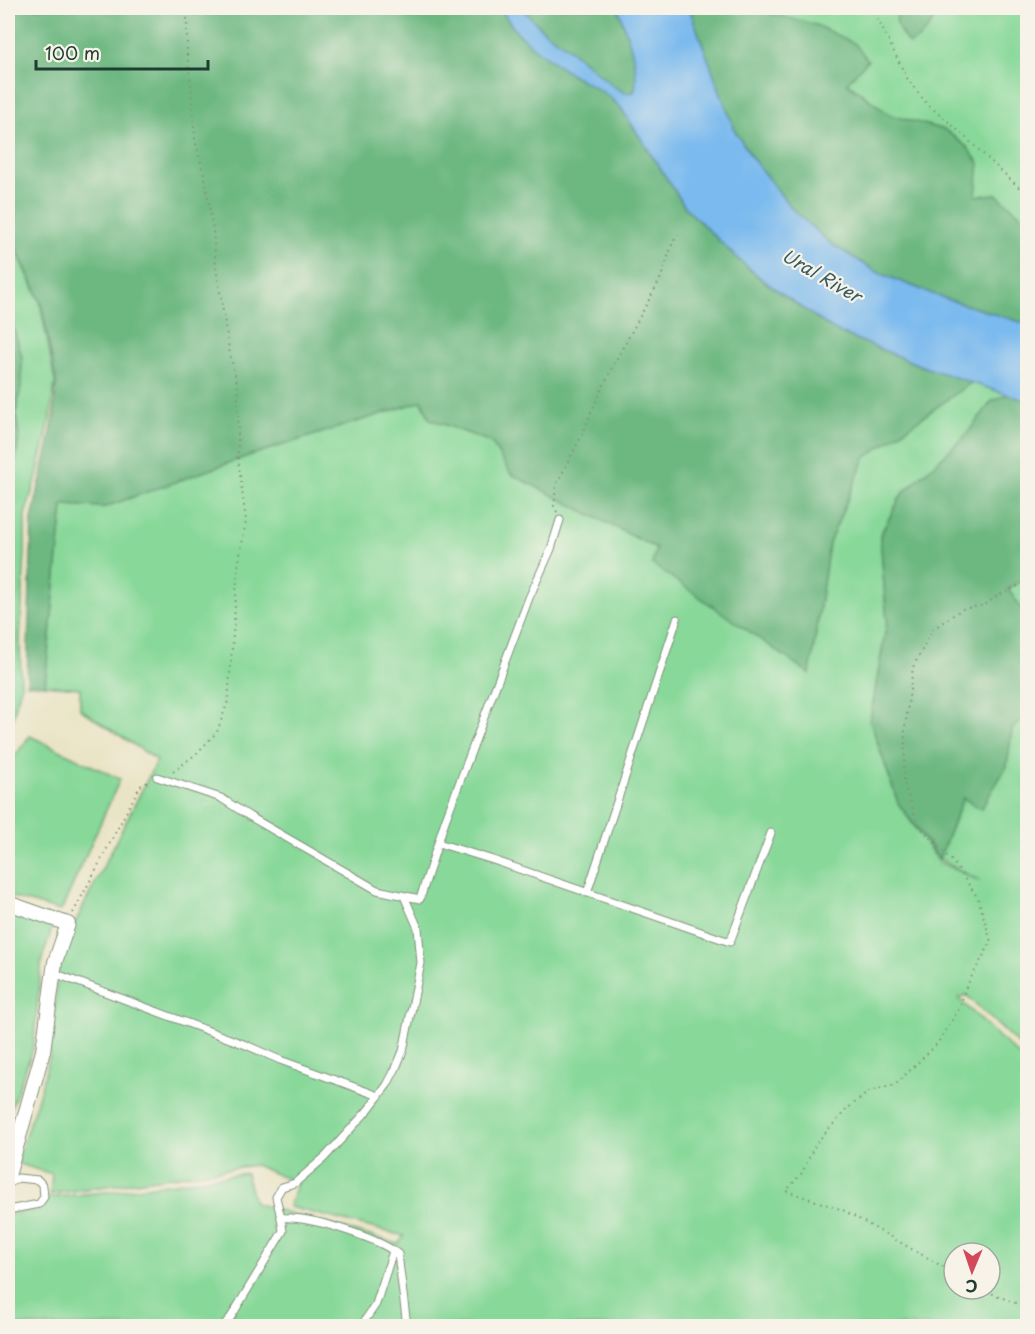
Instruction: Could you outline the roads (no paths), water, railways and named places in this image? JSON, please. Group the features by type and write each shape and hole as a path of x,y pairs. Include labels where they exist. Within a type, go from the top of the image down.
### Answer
{"street":[{"path":"8,903 68,924 54,973 43,1051 8,1176"}],"lane":[{"path":"157,777 220,798 377,890 420,899 438,843 529,598 551,549 560,520"},
{"path":"587,893 677,619"},
{"path":"438,843 730,942 771,833"},
{"path":"223,1326 231,1317 284,1232 276,1197 282,1187 295,1183 325,1157 379,1096 387,1085 403,1051 421,963 418,928 404,896"},
{"path":"54,973 379,1096"},
{"path":"8,1184 18,1178 38,1180 43,1186 44,1197 39,1204 8,1210"},
{"path":"281,1218 292,1217 319,1223 368,1239 398,1254 406,1326"},
{"path":"362,1326 376,1304 393,1251"}],"water":[{"name":"Ural River","path":"500,8 523,8 545,32 625,93 634,92 636,72 632,50 618,8 689,8 735,131 752,158 792,209 831,244 879,273 943,298 1027,324 1027,401 924,367 834,330 763,280 686,208 621,108 606,94 563,69 533,47 514,29"}]}
